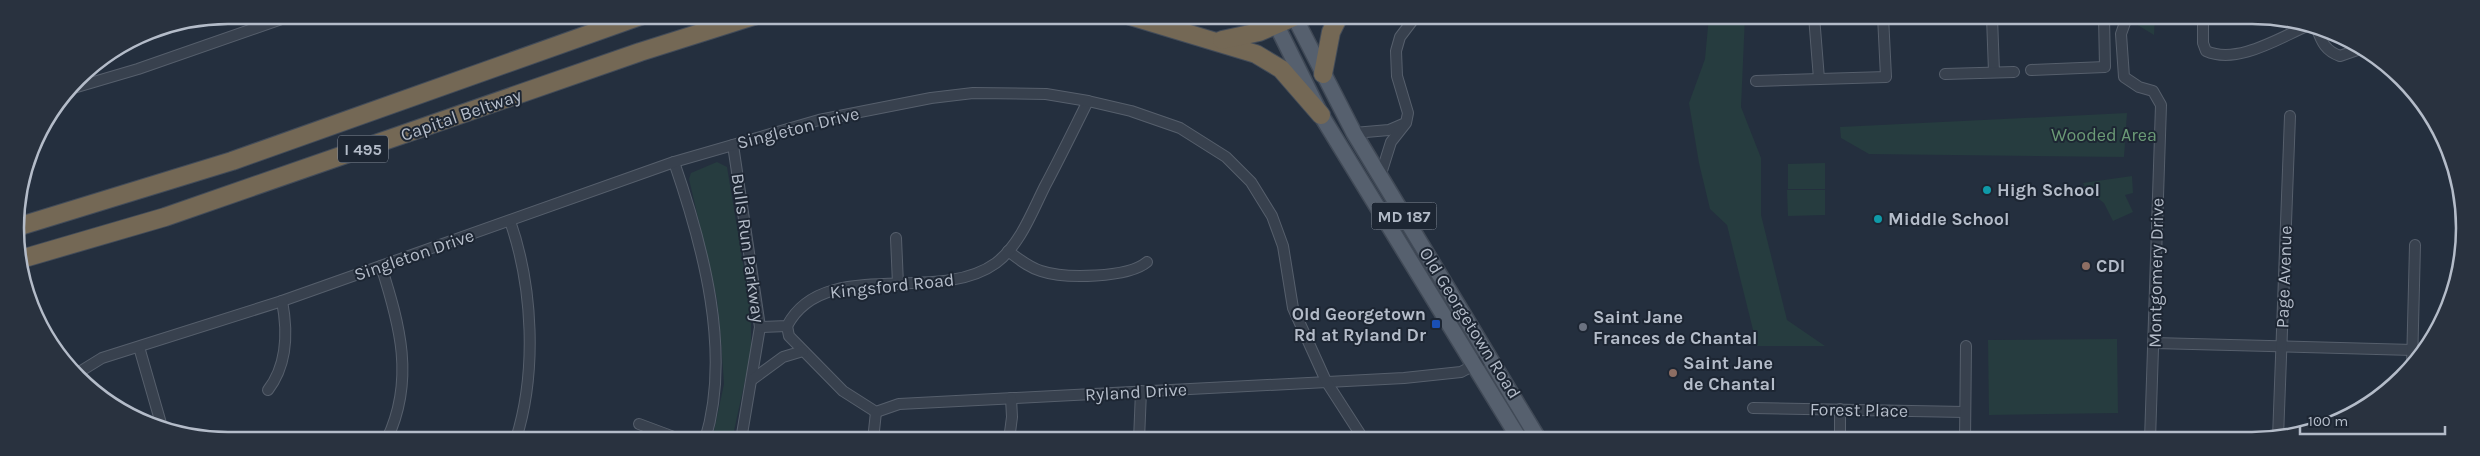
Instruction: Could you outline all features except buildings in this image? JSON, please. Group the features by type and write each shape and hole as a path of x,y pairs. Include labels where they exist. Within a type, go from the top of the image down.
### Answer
{"highway":[{"name":"Capital Beltway","path":"24,225 232,161 617,24"},
{"name":"Capital Beltway","path":"26,258 166,217 640,52 731,24"},
{"path":"1158,24 1256,54 1281,69 1321,115"},
{"path":"1216,41 1242,37 1266,24"},
{"path":"1323,74 1331,32 1335,24"}],"main road":[{"name":"Old Georgetown Road","path":"1276,24 1321,115 1515,432"},
{"name":"Old Georgetown Road","path":"1299,24 1354,133 1534,432"}],"street":[{"path":"83,85 138,69 267,24"},
{"path":"1380,177 1391,142 1406,122 1408,113 1397,76 1396,51 1400,37 1410,24"},
{"path":"1815,24 1819,79"},
{"path":"1756,81 1886,77 1883,24"},
{"path":"1992,24 1994,72"},
{"path":"2031,70 2105,67 2104,24"},
{"name":"Montgomery Drive","path":"2125,24 2121,34 2124,77 2139,87 2152,91 2161,105 2150,432"},
{"path":"2203,24 2203,43 2206,51 2214,54 2247,51 2299,30"},
{"path":"2319,35 2323,45 2330,53 2340,56 2354,51"},
{"path":"1945,74 2014,72"},
{"name":"Singleton Drive","path":"82,370 102,358 282,301 674,162 819,120 930,98 973,92 1046,94 1131,111 1180,128 1226,156 1251,182 1272,216 1283,246 1293,308 1326,381 1359,432"},
{"name":"Kingsford Road","path":"787,326 798,308 825,292 849,287 960,280 984,270 1008,251 1024,229 1088,101"},
{"name":"Page Avenue","path":"2278,431 2290,116"},
{"path":"1354,133 1390,130 1406,122"},
{"name":"Bulls Run Parkway","path":"733,145 760,328 753,379 743,432"},
{"path":"674,162 705,267 714,327 715,393 707,432"},
{"path":"510,221 517,240 528,294 530,334 526,392 517,432"},
{"path":"896,238 898,284"},
{"path":"2412,355 2414,245"},
{"path":"1008,251 1028,266 1043,272 1061,275 1128,272 1140,268 1147,262"},
{"path":"381,266 402,340 403,378 390,432"},
{"path":"268,390 275,380 285,356 285,317 282,301"},
{"path":"760,328 787,326 789,336 843,391 876,412 874,432"},
{"path":"2154,343 2412,350"},
{"path":"1965,432 1966,346"},
{"path":"139,347 160,420"},
{"path":"753,379 783,357 802,351"},
{"name":"Ryland Drive","path":"876,412 899,404 1404,378 1460,372 1489,357"},
{"path":"1139,432 1141,392"},
{"path":"1011,398 1011,432"},
{"name":"Forest Place","path":"1753,408 1965,412"},
{"path":"1840,409 1840,432"},
{"path":"639,424 660,432"}],"green space":[{"path":"1708,24 1745,24 1741,107 1761,158 1761,215 1787,320 1825,346 1757,346 1727,225 1710,209 1699,163 1689,103 1705,59"},
{"path":"2136,24 2155,24 2154,35"},
{"name":"Wooded Area","path":"2127,113 2124,157 1869,154 1841,138 1840,127"},
{"path":"717,162 727,167 751,312 751,353 734,432 714,432 724,384 721,341 717,299 689,179 691,173"},
{"path":"1825,163 1825,189 1788,189 1788,164"},
{"path":"2132,176 2133,193 2125,195 2133,212 2113,221 2104,203 2086,189 2083,183"},
{"path":"1787,190 1825,190 1825,215 1788,216"},
{"path":"2117,339 2118,413 1989,415 1988,340"}],"place":[{"name":"High School","path":"1987,190"},
{"name":"Middle School","path":"1878,219"},
{"name":"CDI","path":"2086,266"},
{"name":"Old Georgetown Rd at Ryland Dr","path":"1436,324"},
{"name":"Saint Jane Frances de Chantal","path":"1583,327"},
{"name":"Saint Jane de Chantal","path":"1673,373"}]}
